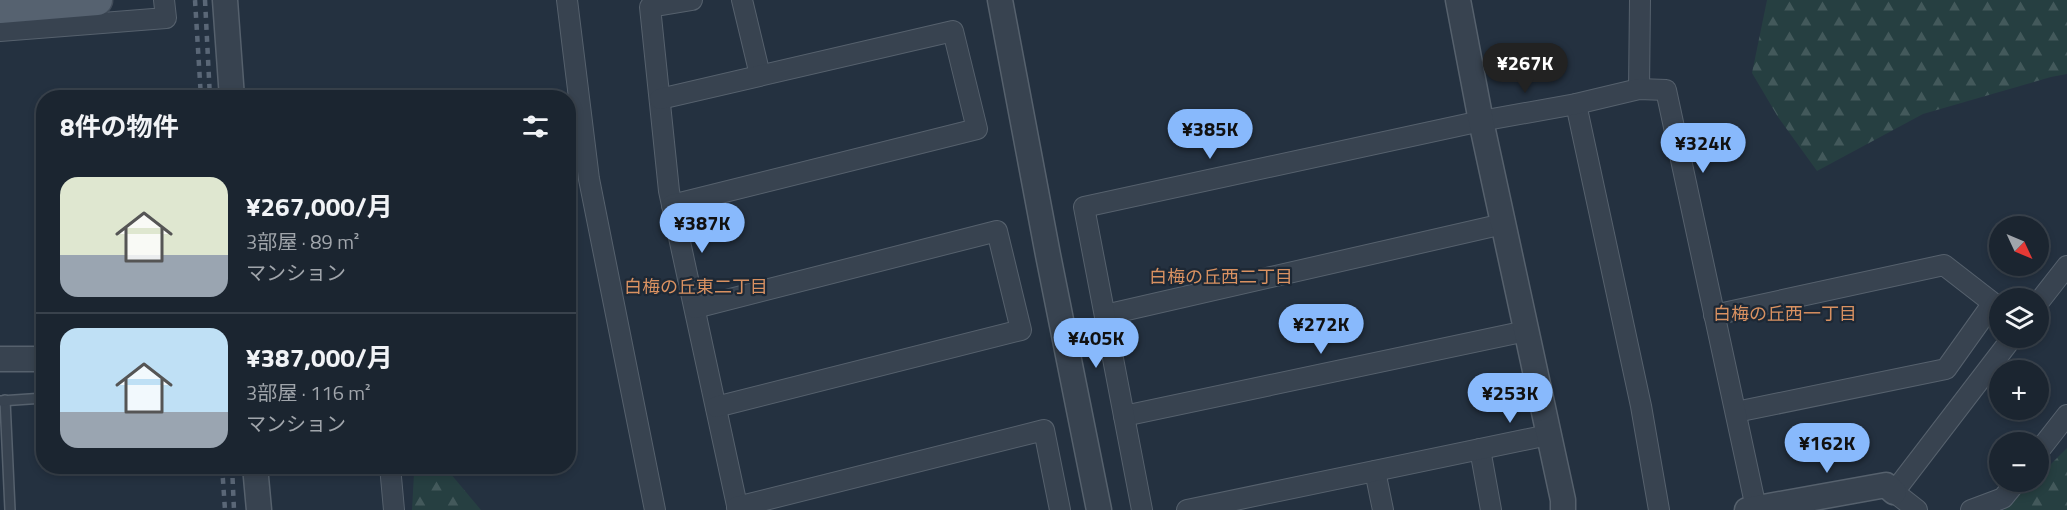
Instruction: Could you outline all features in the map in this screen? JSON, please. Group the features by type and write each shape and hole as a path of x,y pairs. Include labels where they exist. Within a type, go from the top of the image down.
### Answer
{"main road":[{"path":"0,8 97,0"}],"street":[{"path":"0,31 166,18 164,0"},
{"path":"225,0 231,90"},
{"path":"567,0 589,179 655,510"},
{"path":"692,0 650,7 669,191 738,509 1044,430 1060,510"},
{"path":"742,0 760,75"},
{"path":"1000,0 1099,510"},
{"path":"1458,0 1481,121 1563,500 1563,510"},
{"path":"1640,0 1640,89"},
{"path":"660,99 953,31 977,129 672,205"},
{"path":"1142,510 1084,207 1640,89 1666,90 1736,412 1752,509 1886,485 1917,510"},
{"path":"1576,104 1641,406 1659,510"},
{"path":"1105,315 1503,224"},
{"path":"695,308 997,231 1021,330 716,408"},
{"path":"1714,315 1944,265 1993,303 1946,369 1736,412"},
{"path":"2049,289 2067,266"},
{"path":"1124,416 1526,331"},
{"path":"1894,492 2004,348"},
{"path":"0,359 36,359"},
{"path":"2049,438 2067,415"},
{"path":"1186,510 1548,435"},
{"path":"1480,449 1491,510"},
{"path":"1375,471 1383,510"},
{"path":"256,474 259,510"},
{"path":"391,474 394,510"},
{"path":"1266,510 1282,490"},
{"path":"1971,510 2003,498 2008,492"}],"lane":[{"path":"10,510 2,400 36,398"}],"green space":[{"path":"1767,0 2067,0 2067,74 1923,114 1817,171 1778,117 1752,73"},
{"path":"2067,448 2067,510 2004,510 2023,492 2049,492 2049,466"},
{"path":"414,474 451,474 481,510 412,510"}],"railway":[{"path":"195,0 201,90"},
{"path":"205,0 210,90"},
{"path":"223,474 225,510"},
{"path":"232,474 234,510"}],"district":[{"name":"白梅の丘西二丁目","path":"1221,277"},
{"name":"白梅の丘東二丁目","path":"696,287"},
{"name":"白梅の丘西一丁目","path":"1785,314"}]}
